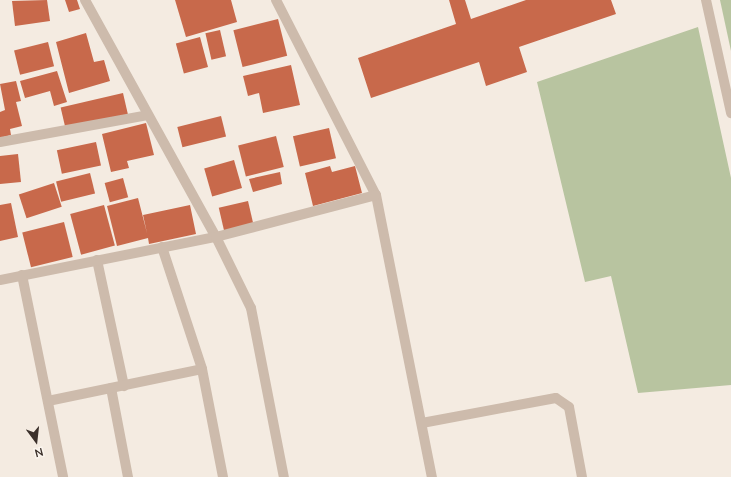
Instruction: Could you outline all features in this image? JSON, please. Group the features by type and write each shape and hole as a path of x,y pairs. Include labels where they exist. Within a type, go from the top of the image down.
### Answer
{"street":[{"path":"85,0 216,237 251,308 284,477"},
{"path":"276,0 376,195 432,477"},
{"path":"706,0 731,113"},
{"path":"0,142 148,115"},
{"path":"0,280 216,237 376,195"},
{"path":"162,248 202,370 223,477"},
{"path":"97,260 124,386"},
{"path":"22,275 63,477"},
{"path":"48,401 202,370"},
{"path":"111,388 128,477"},
{"path":"422,423 556,398 569,407 582,477"}],"green space":[{"path":"720,0 731,0 731,51"},
{"path":"698,27 731,178 731,385 638,393 611,276 585,282 537,82"}],"building":[{"path":"47,0 50,21 15,26 12,1"},
{"path":"65,0 77,0 80,9 69,12"},
{"path":"175,0 231,0 237,22 186,37"},
{"path":"449,0 465,0 471,19 526,0 611,0 616,14 519,47 527,72 486,86 479,62 371,98 358,58 456,24"},
{"path":"278,19 287,56 243,67 233,30"},
{"path":"220,30 226,56 211,60 205,33"},
{"path":"86,33 94,62 104,60 110,81 69,93 56,42"},
{"path":"200,37 208,67 184,73 176,43"},
{"path":"48,42 54,66 20,75 14,50"},
{"path":"291,65 300,105 263,113 259,93 248,96 243,76"},
{"path":"57,71 67,102 54,106 50,91 25,98 20,81"},
{"path":"16,81 21,101 16,102 22,126 10,129 11,135 0,138 0,112 5,110 0,84"},
{"path":"123,93 128,115 66,130 61,107"},
{"path":"221,116 226,136 182,147 177,127"},
{"path":"146,123 154,155 127,161 129,168 111,172 102,134"},
{"path":"329,128 336,158 300,167 293,136"},
{"path":"276,136 284,167 246,176 238,145"},
{"path":"96,142 101,165 62,174 57,150"},
{"path":"18,154 21,182 0,184 0,156"},
{"path":"234,160 242,188 212,196 204,169"},
{"path":"330,166 332,172 355,166 362,193 313,206 305,173"},
{"path":"280,172 282,184 253,192 249,179"},
{"path":"90,173 95,193 61,202 56,181"},
{"path":"123,178 128,197 110,202 105,183"},
{"path":"54,183 62,207 27,218 19,194"},
{"path":"138,198 147,233 143,215 190,205 196,234 149,244 148,238 117,246 107,206"},
{"path":"248,201 254,226 225,233 219,208"},
{"path":"11,203 18,237 0,241 0,205"},
{"path":"104,205 115,246 81,255 70,214"},
{"path":"64,222 73,257 31,267 22,232"}]}
